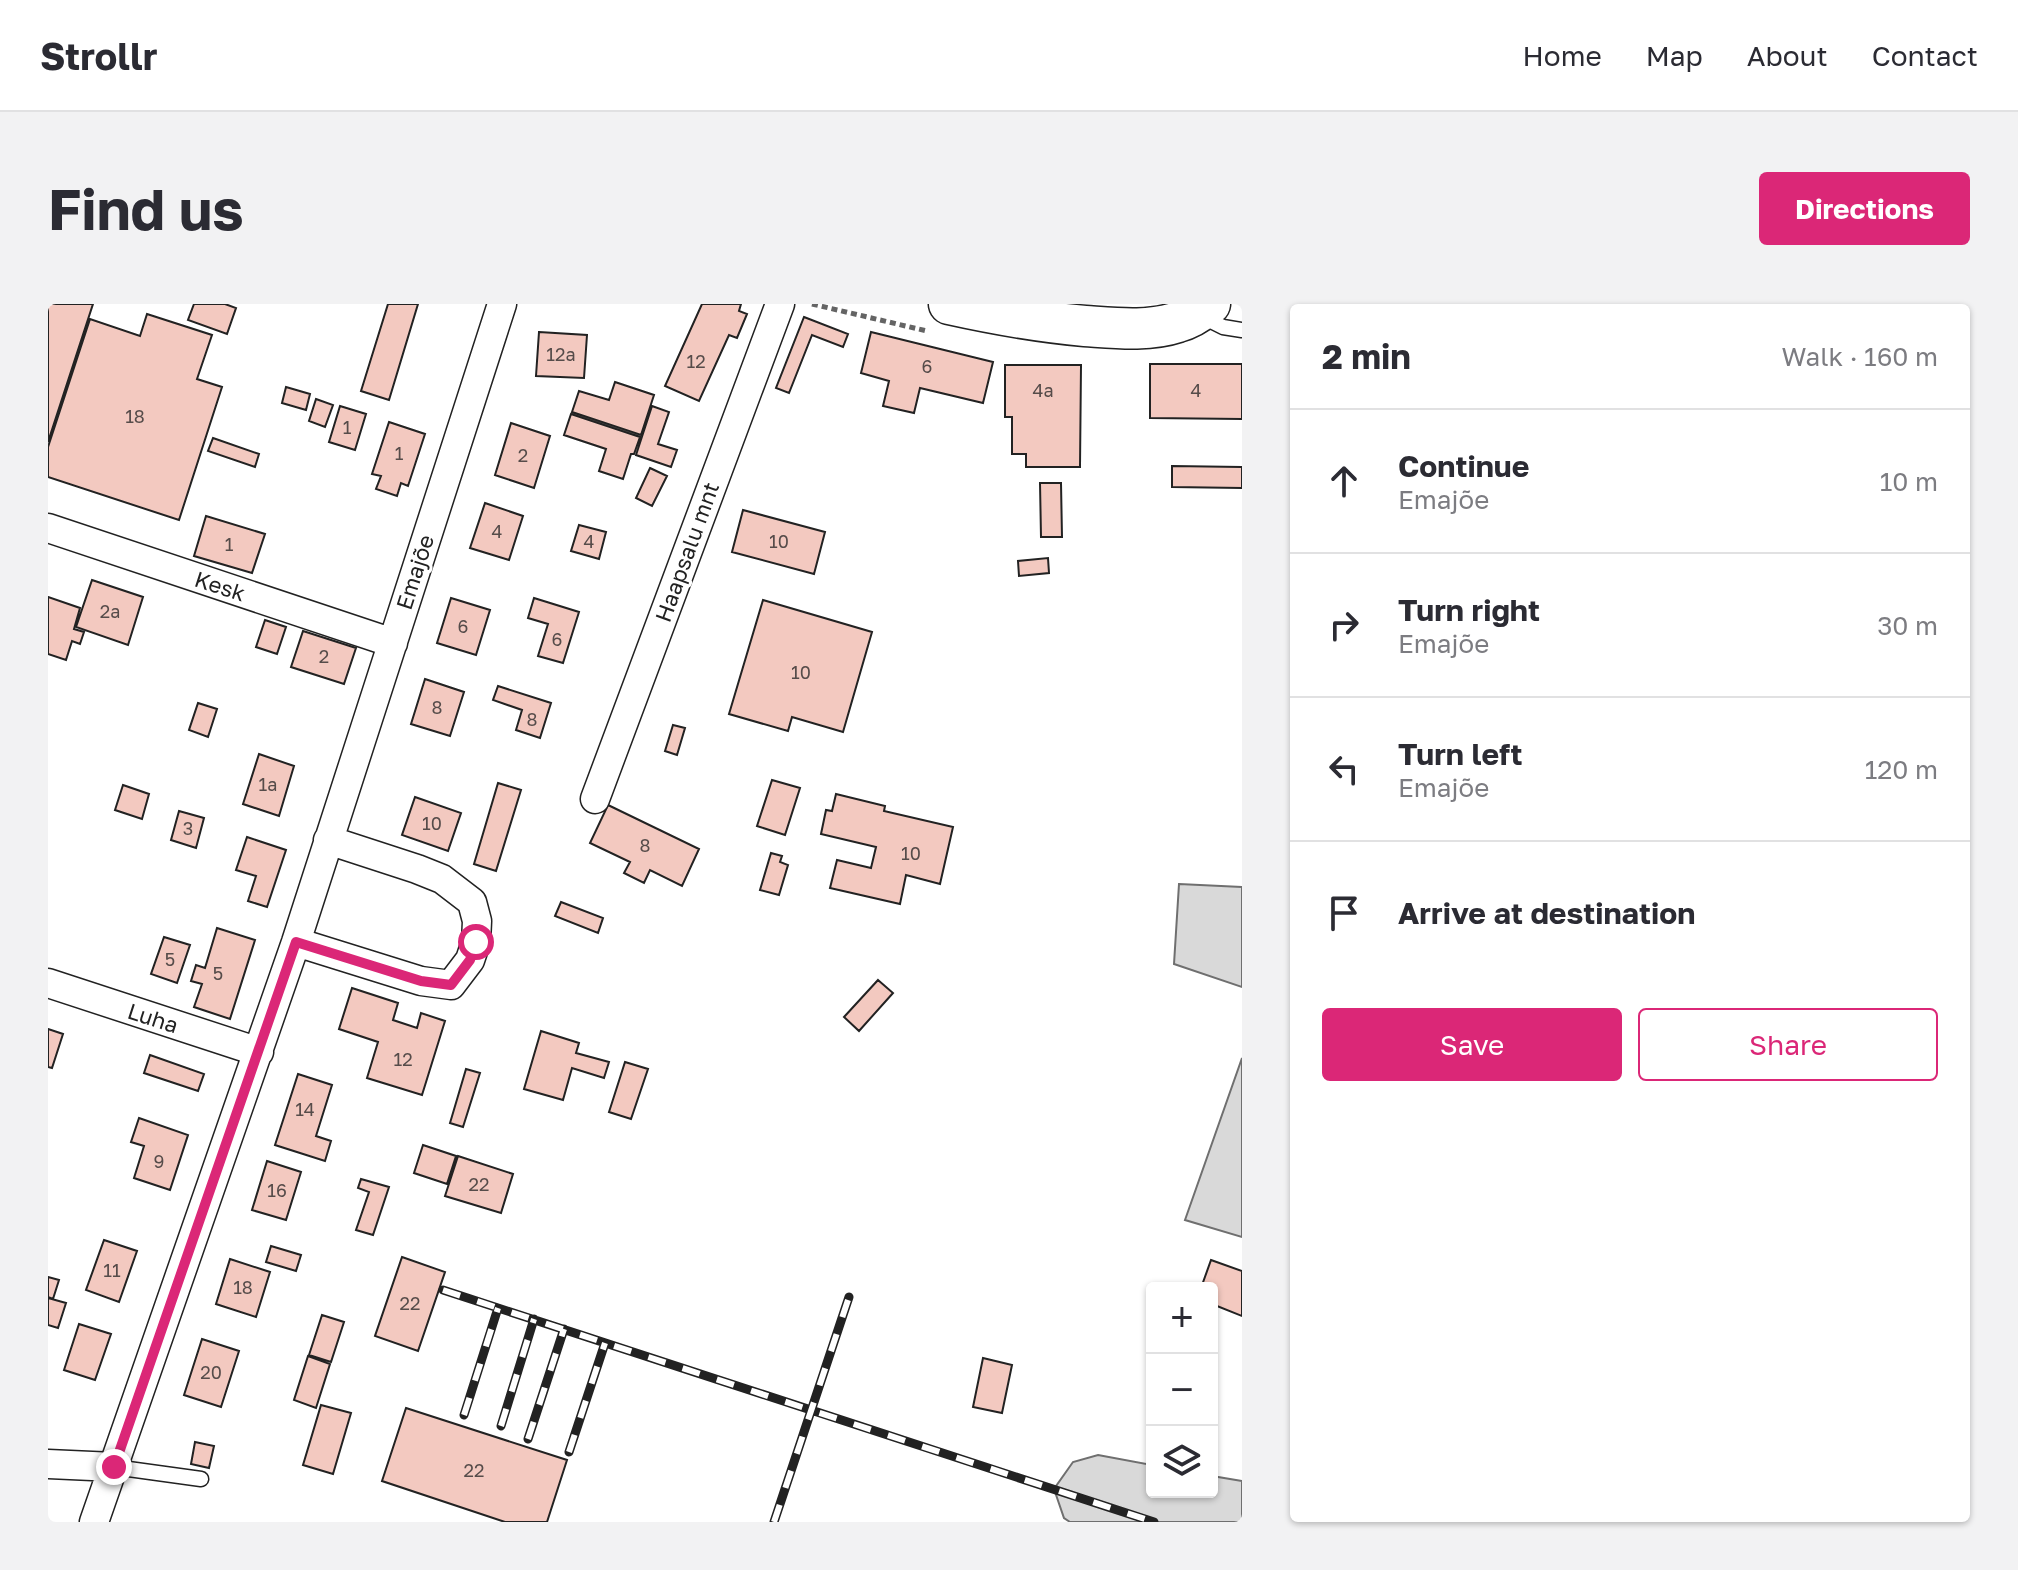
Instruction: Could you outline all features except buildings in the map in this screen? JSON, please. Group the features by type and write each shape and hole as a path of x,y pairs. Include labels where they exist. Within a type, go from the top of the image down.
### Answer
{"main road":[{"path":"949,304 1050,323 1119,329 1177,323 1204,309"}],"street":[{"name":"Emajõe","path":"94,1522 296,942 502,304"},
{"name":"Haapsalu mnt","path":"595,799 780,304"},
{"name":"Kesk","path":"48,528 393,643"},
{"path":"296,942 421,981 451,985 470,960 476,942 477,921 472,902 442,879 328,840"},
{"name":"Luha","path":"48,983 259,1052"},
{"path":"48,1464 114,1467"}],"lane":[{"path":"1204,309 1223,327 1242,330"},
{"path":"114,1467 201,1479"}],"shaded area":[{"path":"1179,884 1242,887 1242,987 1174,964"},
{"path":"1242,1058 1242,1237 1185,1220"},
{"path":"1098,1455 1146,1464 1146,1498 1218,1498 1218,1477 1242,1481 1242,1522 1070,1522 1064,1518 1054,1489 1073,1462"}],"railway":[{"path":"443,1290 1154,1522"},
{"path":"774,1522 849,1297"},
{"path":"464,1415 498,1308"},
{"path":"501,1426 534,1319"},
{"path":"528,1439 564,1329"},
{"path":"569,1452 605,1343"}],"route":[{"path":"114,1467 296,942 421,981 451,985 470,960 476,942"}]}
